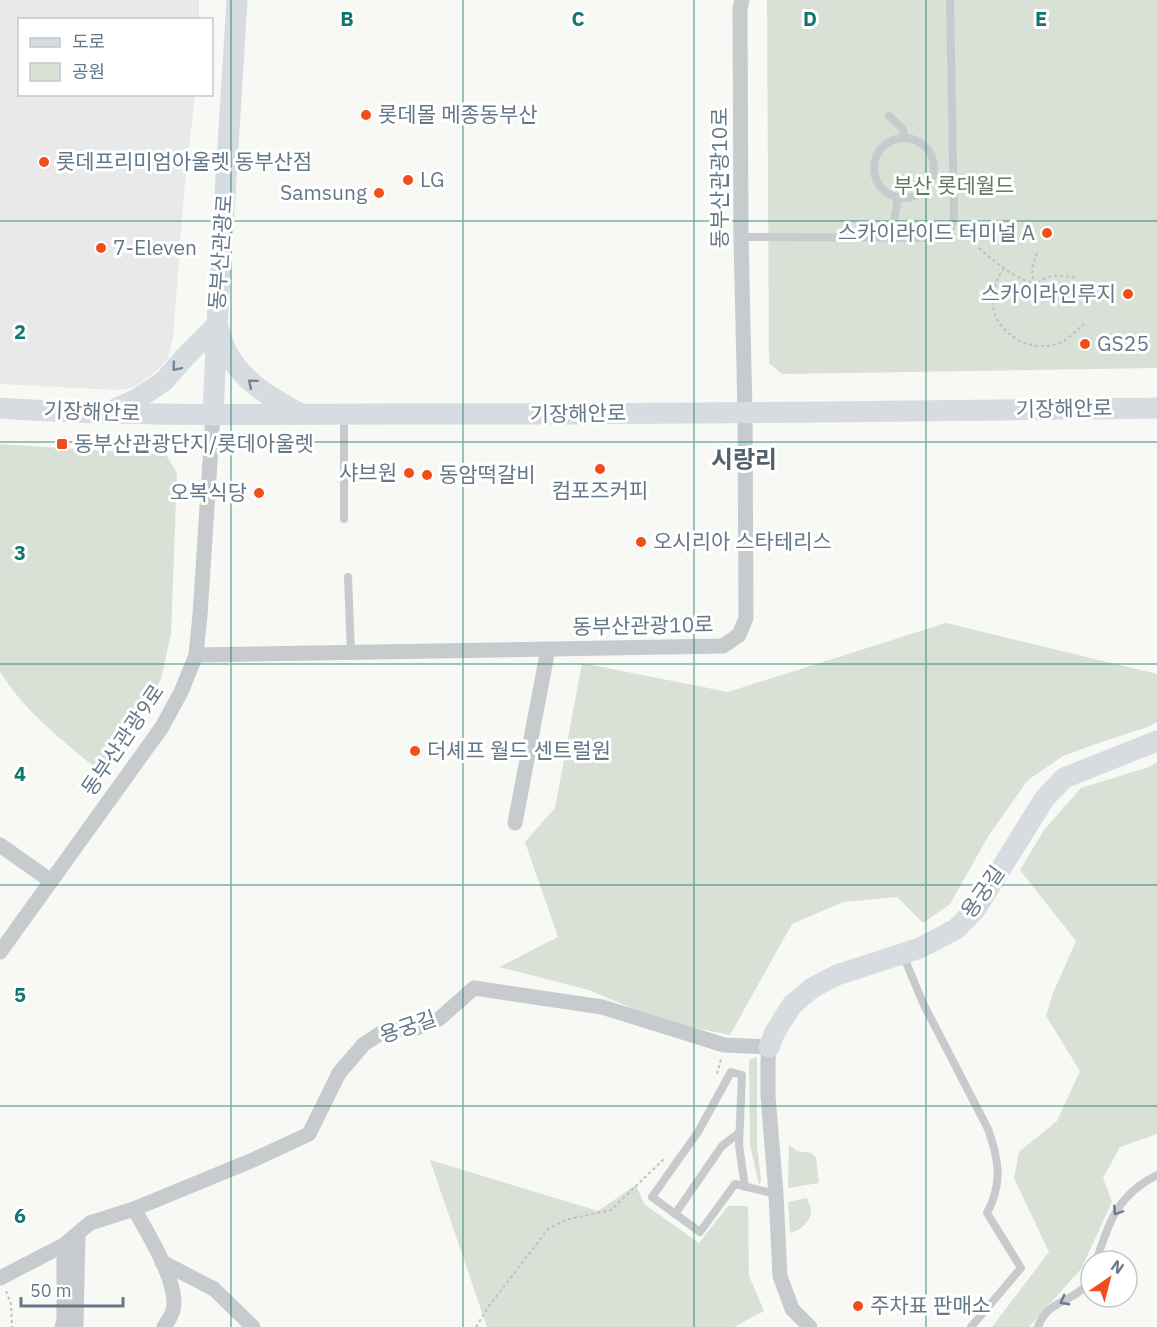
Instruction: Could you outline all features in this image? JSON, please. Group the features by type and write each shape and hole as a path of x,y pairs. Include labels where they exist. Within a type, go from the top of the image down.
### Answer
{"main road":[{"name":"동부산관광로","path":"213,416 237,0"},
{"name":"동부산관광로","path":"104,413 137,399 164,381 217,325"},
{"name":"동부산관광로","path":"217,325 228,353 246,379 273,399 301,414"},
{"name":"기장해안로","path":"0,408 213,416 1157,408"},
{"name":"용궁길","path":"769,1047 775,1032 792,1005 812,988 837,975 920,948 956,929 975,910 1045,798 1064,778 1157,741"}],"street":[{"name":"동부산관광10로","path":"196,655 723,646 739,635 746,618 746,412 741,237 740,9 742,0"},
{"name":"동부산관광9로","path":"0,952 162,727 181,692 196,655 213,416"},
{"path":"515,823 549,649"},
{"path":"0,845 51,881"},
{"name":"용궁길","path":"134,1209 253,1160 309,1134 339,1073 364,1044 384,1031 417,1028 440,1019 474,988 602,1007 724,1045 769,1047 768,1096 780,1276 792,1309 810,1327"},
{"path":"1,1278 64,1245 90,1223 134,1209 162,1262 173,1290 173,1310 164,1327"},
{"path":"69,1326 78,1234"},
{"path":"64,1245 64,1320 69,1326"},
{"path":"162,1262 214,1289 253,1327"}],"lane":[{"path":"741,237 936,238 951,226 954,216 950,0"},
{"path":"889,116 903,129 903,137"},
{"path":"903,137 916,140 928,149 934,164 934,172 928,187 922,193 907,198 898,198 878,185 873,169 876,154 886,143 903,137"},
{"path":"891,238 898,198"},
{"path":"344,414 345,519"},
{"path":"348,577 351,653"},
{"path":"903,954 923,1003 988,1129 999,1172 993,1202 987,1213 1021,1268 970,1327"},
{"path":"745,1187 739,1145 742,1075 731,1072 698,1132 652,1197 700,1232 735,1184 745,1187 776,1194"},
{"path":"675,1214 722,1146 740,1133"},
{"path":"1100,1249 1108,1225 1120,1205 1139,1185 1157,1175"},
{"path":"1038,1327 1050,1308 1079,1292"}],"path":[{"path":"979,248 1021,278 1036,285 1081,298"},
{"path":"1036,285 1032,269 1037,253"},
{"path":"1004,268 994,289 993,306 998,323 1010,335 1024,344 1051,346 1067,339 1084,324"},
{"path":"1036,285 1044,278 1056,274 1076,278"},
{"path":"716,1076 724,1045"},
{"path":"476,1327 489,1306 548,1230 565,1220 611,1210 666,1157"},
{"path":"1,1278 6,1282 6,1292 11,1304 12,1327"}],"shaded area":[{"path":"0,0 199,0 199,18 18,18 18,96 195,96 184,192 173,338 168,358 157,371 136,386 126,389 0,384"}],"green space":[{"name":"부산 롯데월드","path":"767,0 1157,0 1157,368 782,374 769,363"},
{"path":"0,444 166,455 177,473 171,634 161,679 141,715 99,771 32,712 0,671"},
{"path":"946,623 1157,674 1157,722 1063,756 1028,780 989,835 950,904 923,923 897,897 843,902 792,924 730,1035 662,1021 589,990 499,967 558,937 525,842 555,808 582,663 728,692"},
{"path":"1157,762 1157,1134 1120,1147 1103,1178 1112,1202 1090,1249 1079,1249 1079,1271 1029,1327 992,1327 1049,1252 1014,1178 1019,1152 1057,1121 1080,1071 1046,1016 1053,993 1076,941 1020,870 1044,830 1081,788 1149,767"},
{"path":"757,1057 757,1145 761,1181 759,1185 750,1145 749,1060"},
{"path":"789,1145 797,1151 811,1153 816,1157 819,1183 788,1188"},
{"path":"430,1160 598,1211 636,1185 644,1204 699,1243 728,1206 748,1206 749,1276 764,1311 734,1327 487,1327"},
{"path":"807,1198 811,1208 810,1217 802,1227 790,1233 788,1202"}],"place":[{"name":"롯데몰 메종동부산","path":"366,115"},
{"name":"롯데프리미엄아울렛 동부산점","path":"44,162"},
{"name":"LG","path":"408,180"},
{"name":"Samsung","path":"379,193"},
{"name":"스카이라이드 터미널 A","path":"1047,233"},
{"name":"7-Eleven","path":"101,248"},
{"name":"스카이라인루지","path":"1128,294"},
{"name":"GS25","path":"1085,344"},
{"name":"동부산관광단지/롯데아울렛","path":"62,444"},
{"name":"컴포즈커피","path":"600,469"},
{"name":"샤브원","path":"409,473"},
{"name":"동암떡갈비","path":"427,475"},
{"name":"오복식당","path":"259,493"},
{"name":"오시리아 스타테리스","path":"641,542"},
{"name":"더셰프 월드 센트럴원","path":"415,751"},
{"name":"주차표 판매소","path":"858,1306"}],"district":[{"name":"시랑리","path":"744,460"}]}
